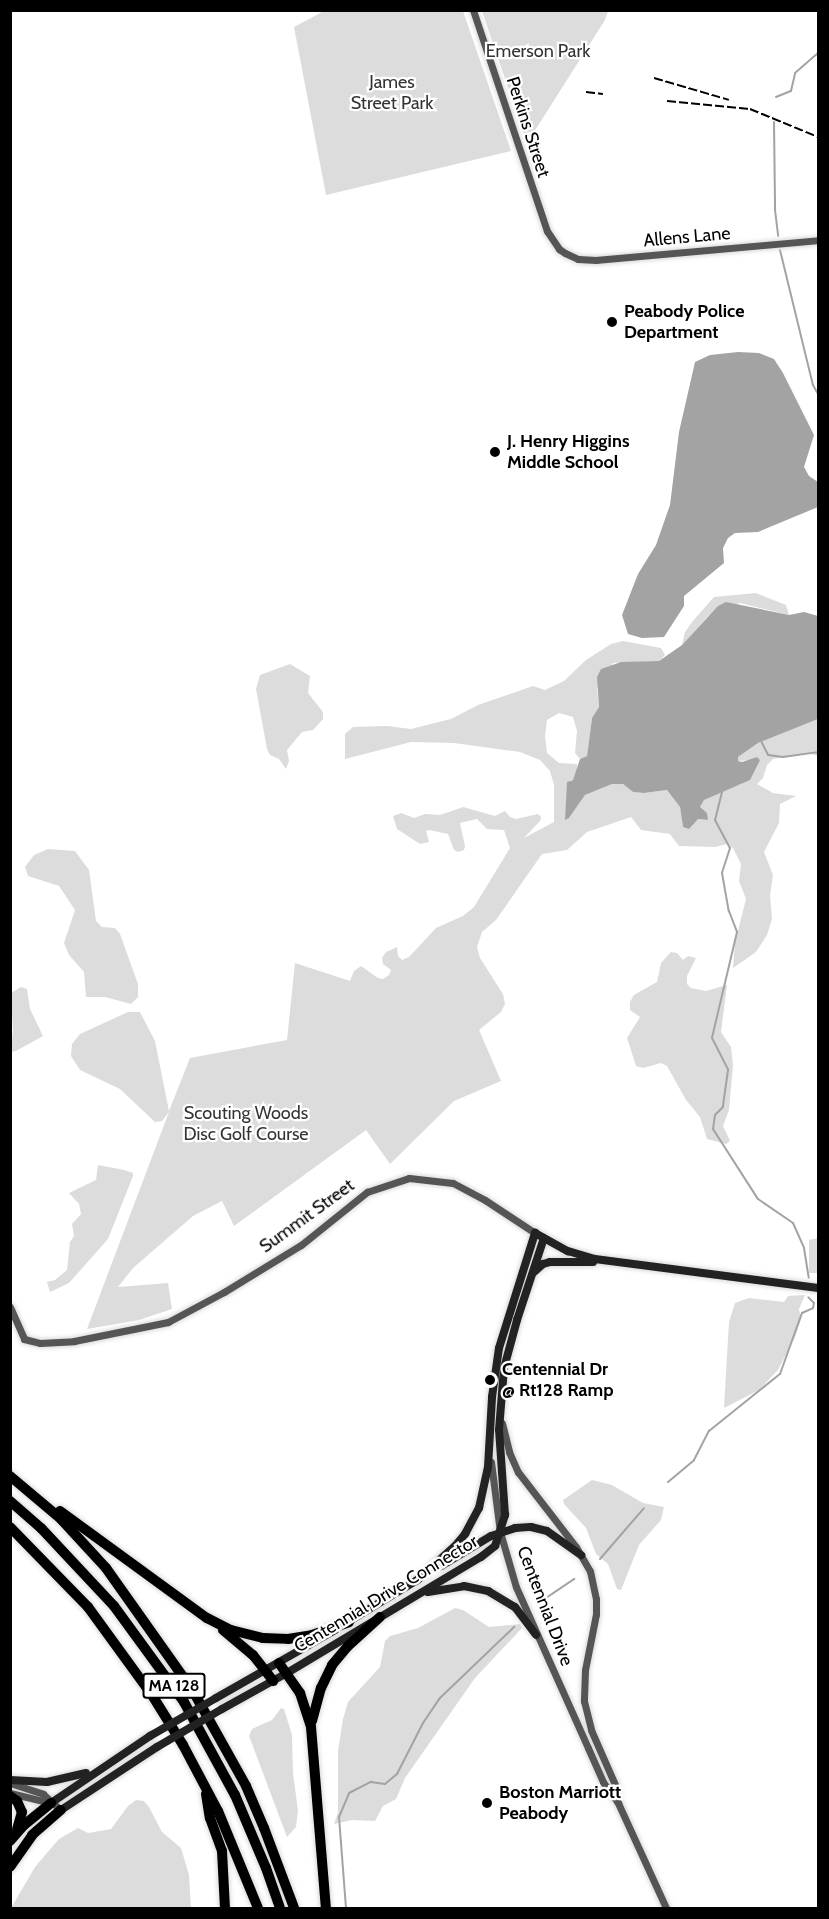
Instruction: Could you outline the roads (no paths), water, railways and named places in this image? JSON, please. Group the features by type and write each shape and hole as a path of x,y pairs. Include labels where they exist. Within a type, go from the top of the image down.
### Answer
{"highway":[{"path":"10,1476 207,1618 244,1647 273,1681"},
{"path":"34,1495 61,1519 106,1568 193,1691 246,1786 294,1908"},
{"name":"MA 128","path":"10,1501 41,1528 90,1579 131,1628 179,1695 235,1795 280,1908"},
{"name":"MA 128","path":"10,1527 70,1586 106,1628 153,1695 205,1785 228,1833 258,1908"},
{"path":"311,1727 317,1699 332,1665 348,1646 380,1617"},
{"path":"207,1618 231,1630 275,1639 312,1635 349,1622"},
{"path":"279,1663 305,1701 311,1727 326,1908"},
{"path":"205,1785 210,1818 222,1851 225,1908"},
{"path":"10,1795 17,1801 22,1812 20,1823 10,1840"},
{"path":"10,1840 51,1803"},
{"path":"10,1867 32,1835 61,1810"}],"main road":[{"name":"Summit Street","path":"535,1233 581,1256 614,1263 819,1288"},
{"name":"Centennial Drive","path":"490,1452 491,1407 499,1348 535,1233"},
{"name":"Centennial Drive","path":"500,1408 508,1351 544,1238"},
{"path":"532,1274 543,1264 550,1262 614,1263"},
{"path":"500,1408 499,1443 506,1515 500,1532"},
{"path":"417,1581 443,1559 470,1526 484,1488 490,1452"},
{"path":"500,1532 523,1527 538,1529 556,1535 582,1555"},
{"name":"Centennial Drive Connector","path":"108,1762 500,1532"},
{"name":"Centennial Drive Connector","path":"61,1810 157,1748 490,1551 500,1532"},
{"path":"411,1598 441,1588 477,1587 499,1596 515,1607 536,1635"},
{"path":"10,1781 34,1783 61,1780 89,1772 108,1762"},
{"path":"51,1803 108,1762"}],"street":[{"name":"Perkins Street","path":"473,10 542,218 550,237 560,249"},
{"name":"Allens Lane","path":"560,249 578,258 596,260 819,240"},
{"name":"Summit Street","path":"10,1307 24,1339 48,1343 74,1341 168,1322 224,1292 301,1245 367,1192 398,1180 420,1178 453,1183 485,1200 535,1233"},
{"name":"Centennial Drive","path":"500,1408 505,1441 518,1472 582,1555 590,1570 596,1599 585,1670 584,1701 591,1730 616,1787 618,1803"},
{"name":"Centennial Drive","path":"490,1452 500,1532 511,1573 536,1635 603,1782 618,1803 666,1908"},
{"path":"10,1781 43,1794 61,1810"},
{"path":"10,1795 51,1803"}],"waterway":[{"path":"776,97 791,91 795,73 818,53"},
{"path":"774,122 775,210 778,236"},
{"path":"780,250 813,385 818,394"},
{"path":"760,739 768,755 783,757 818,752"},
{"path":"723,788 715,820 730,848 722,873 729,911 737,932 712,1038 728,1070 723,1107 715,1115 713,1129 758,1199 793,1223 804,1248 809,1278"},
{"path":"668,1482 694,1460 709,1431 780,1374 802,1313 813,1308 814,1303 808,1297"},
{"path":"600,1559 644,1508"},
{"path":"537,1604 574,1579"},
{"path":"346,1908 339,1817 349,1793 371,1782 385,1784 397,1774 423,1723 440,1698 514,1627"}],"railway":[{"path":"654,78 729,100"},
{"path":"586,92 603,94"},
{"path":"667,101 750,109 818,137"}],"place":[{"name":"Peabody Police Department","path":"612,322"},
{"name":"J. Henry Higgins Middle School","path":"495,452"},
{"name":"Centennial Dr @ Rt128 Ramp","path":"490,1380"},
{"name":"Boston Marriott Peabody","path":"487,1803"}],"park label":[{"name":"Emerson Park","path":"538,51"},
{"name":"James Street Park","path":"392,94"},
{"name":"Scouting Woods Disc Golf Course","path":"246,1124"}]}
